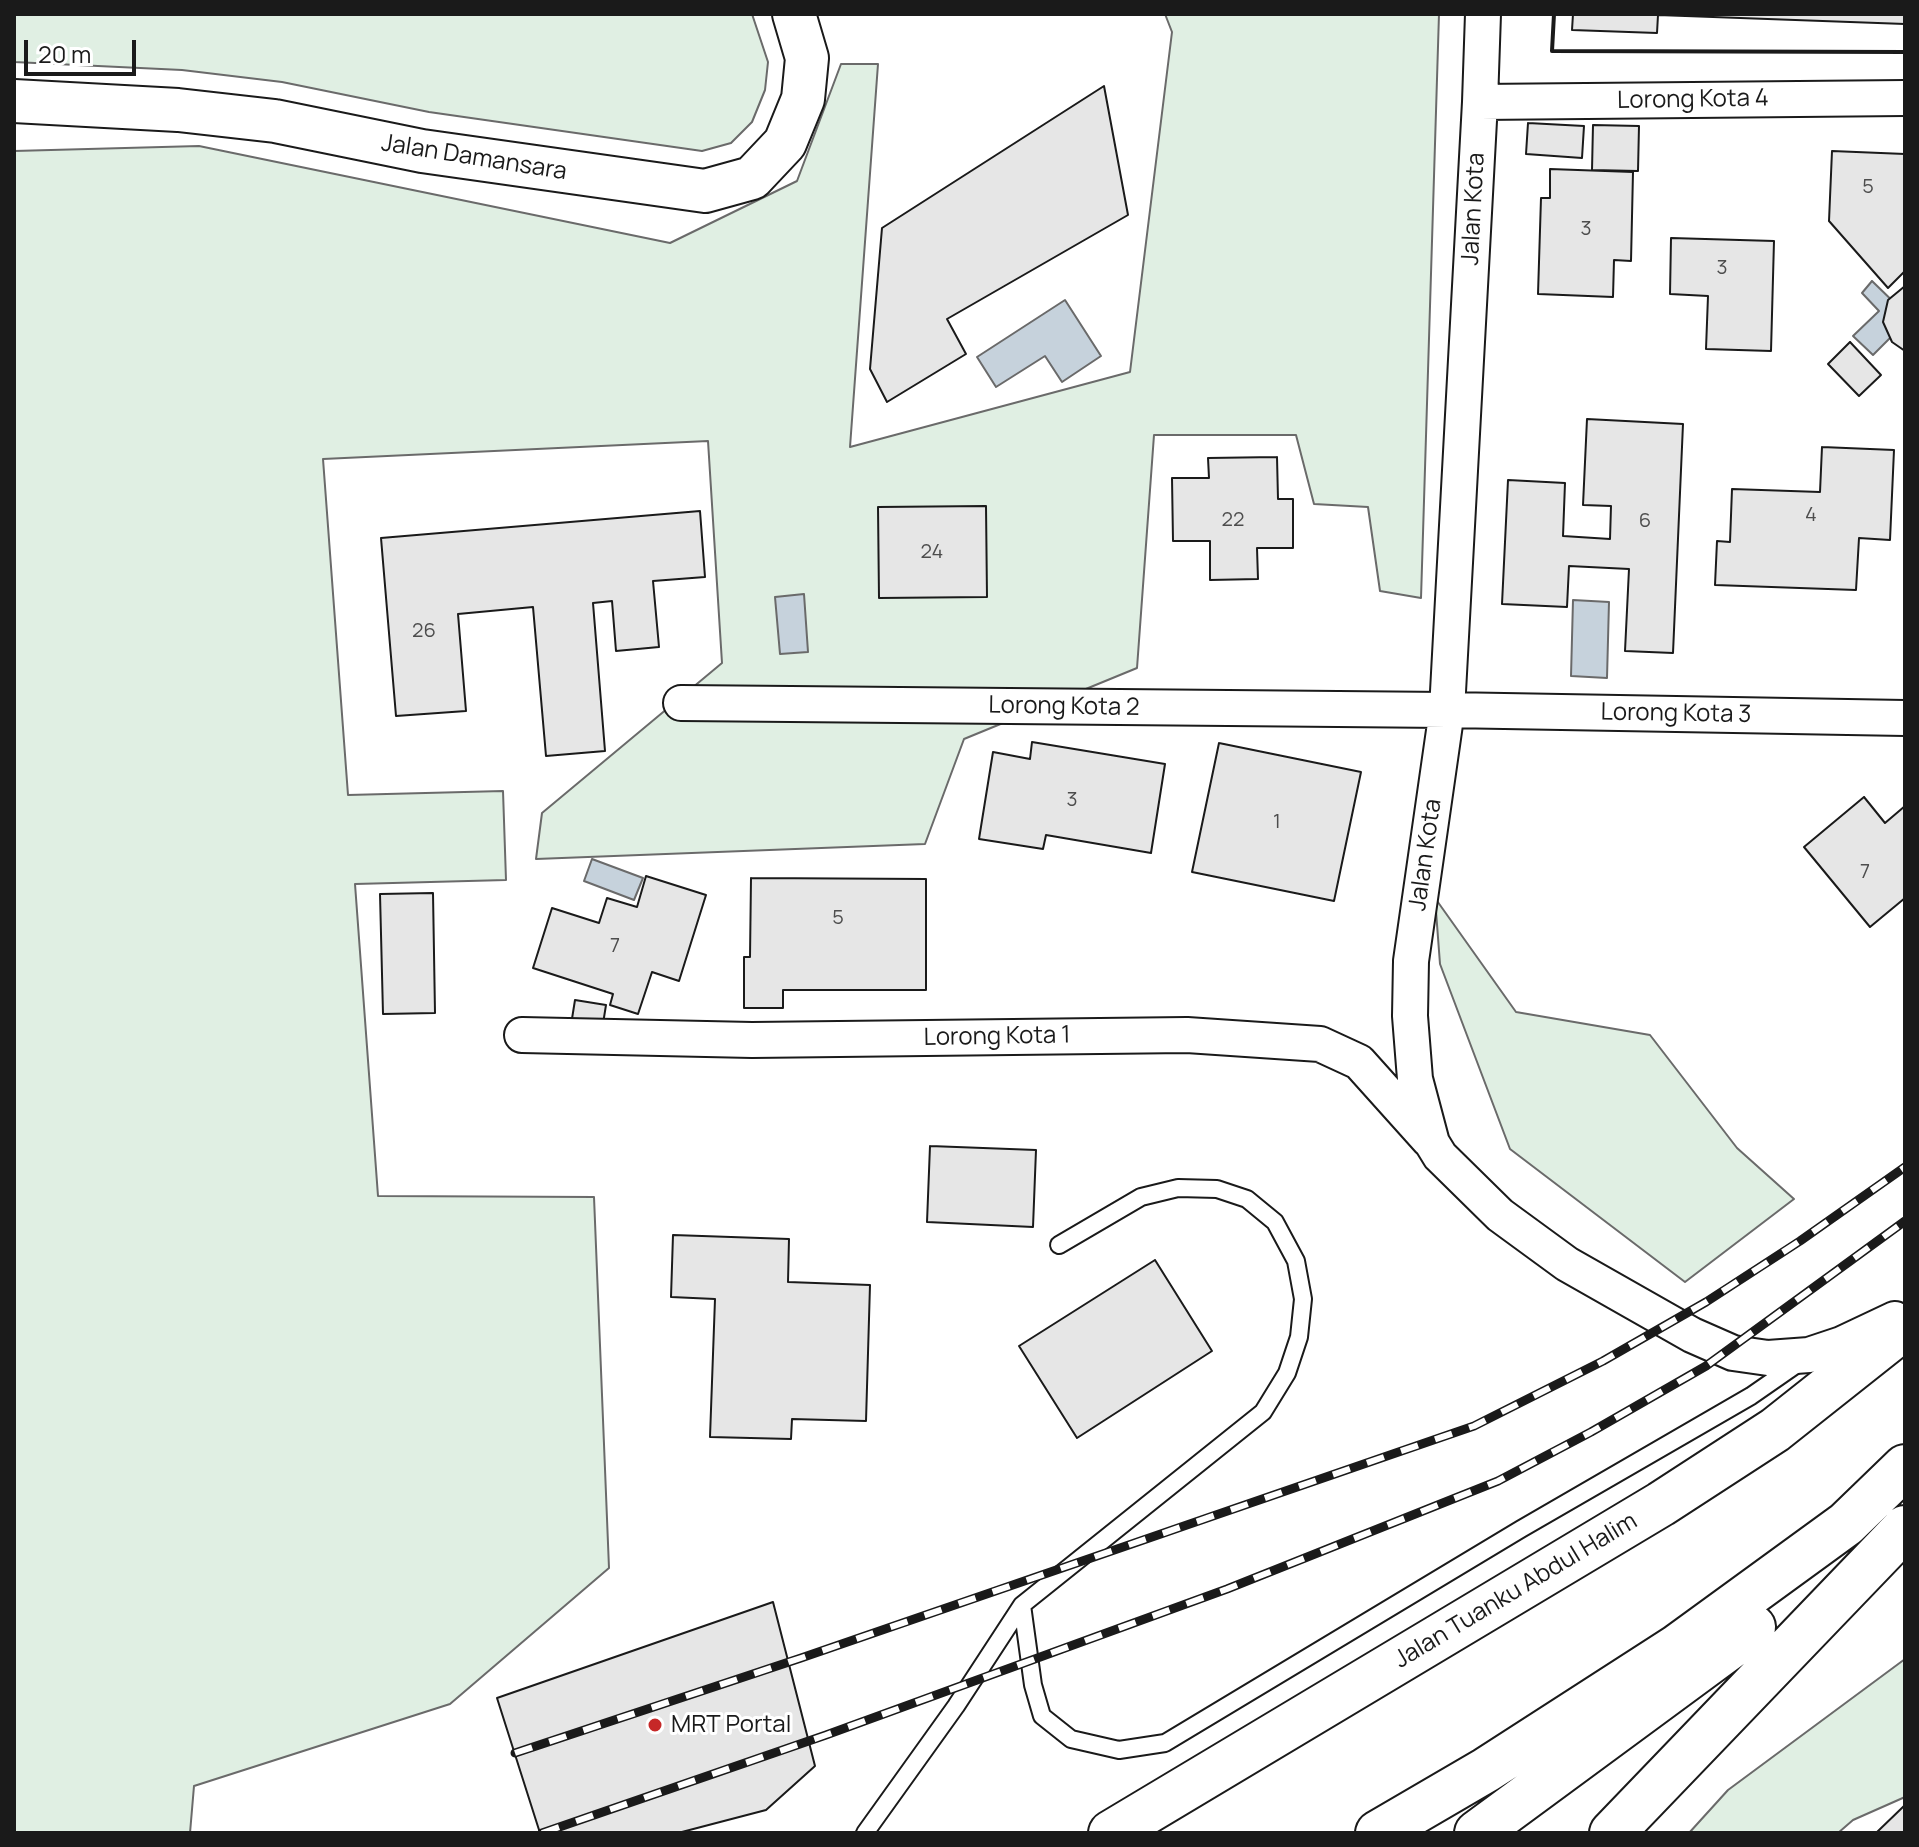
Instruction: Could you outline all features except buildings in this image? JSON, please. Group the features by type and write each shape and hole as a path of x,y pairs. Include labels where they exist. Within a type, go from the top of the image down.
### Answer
{"main road":[{"name":"Jalan Tuanku Abdul Halim","path":"1111,1833 1661,1504 1775,1430 1905,1327"},
{"path":"1477,1833 1746,1635 1846,1524 1905,1467"},
{"path":"1378,1833 1486,1770 1677,1647 1846,1524"},
{"path":"1612,1833 1905,1528"},
{"path":"1166,1833 1234,1761"}],"street":[{"name":"Jalan Damansara","path":"14,101 178,110 275,121 422,151 705,191 752,178 785,143 803,99 807,58 794,14"},
{"name":"Jalan Kota","path":"1483,14 1447,710 1411,961 1410,1016 1415,1079 1432,1143 1440,1156 1500,1215 1567,1264 1692,1335 1733,1353 1768,1358 1809,1355 1842,1344 1905,1313"},
{"name":"Lorong Kota 4","path":"1480,102 1905,98"},
{"name":"Lorong Kota 2","path":"681,703 1447,710"},
{"name":"Lorong Kota 3","path":"1447,710 1905,718"},
{"name":"Lorong Kota 1","path":"522,1035 752,1040 1187,1035 1320,1044 1359,1062 1432,1143"}],"lane":[{"path":"865,1833 956,1706 1022,1605 1263,1412 1287,1373 1299,1337 1303,1299 1296,1261 1275,1222 1247,1199 1217,1189 1178,1188 1141,1197 1059,1245"},
{"path":"1022,1605 1033,1685 1042,1716 1071,1739 1119,1750 1165,1743 1521,1529 1751,1396 1809,1355"}],"green space":[{"path":"14,14 752,14 768,62 765,90 752,122 731,143 702,151 429,112 282,82 182,70 14,62"},
{"path":"1165,14 1439,14 1421,598 1380,591 1368,507 1314,504 1296,435 1154,435 1137,668 964,739 925,844 536,859 542,813 722,663 708,441 323,459 348,795 503,791 506,880 355,884 378,1196 594,1197 609,1568 450,1704 194,1786 190,1833 14,1833 14,151 199,146 670,243 797,181 841,64 878,64 850,447 1130,372 1172,32"},
{"path":"1435,898 1516,1012 1650,1035 1737,1148 1794,1199 1685,1282 1510,1149 1440,964"},
{"path":"1905,1659 1905,1797 1853,1820 1838,1833 1689,1833 1728,1790"}],"shaded area":[{"path":"1872,281 1905,313 1905,323 1873,355 1853,336 1879,311 1862,293"},
{"path":"1065,300 1101,356 1062,382 1045,356 996,387 977,357"},
{"path":"804,594 808,652 780,654 775,597"},
{"path":"1573,600 1609,602 1607,678 1571,676"},
{"path":"592,859 643,878 634,900 584,881"}],"railway":[{"path":"515,1753 1474,1426 1603,1361 1706,1302 1905,1167"},
{"path":"542,1833 826,1735 1227,1589 1498,1481 1706,1366 1905,1221"}],"wall":[{"path":"1554,14 1552,51 1905,52"}],"place":[{"name":"MRT Portal","path":"655,1725"}]}
